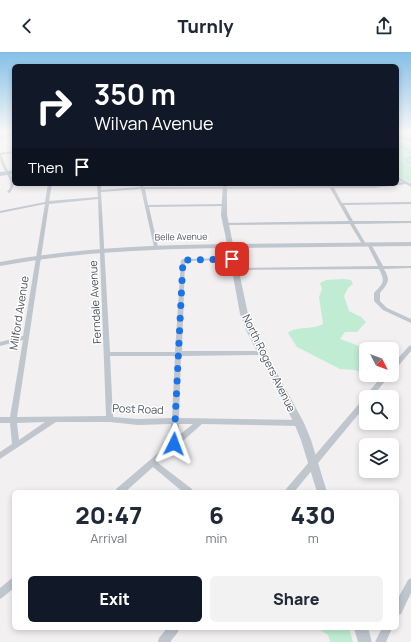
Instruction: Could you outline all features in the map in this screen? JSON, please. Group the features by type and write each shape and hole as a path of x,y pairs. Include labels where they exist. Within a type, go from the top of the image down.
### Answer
{"main road":[{"path":"0,174 11,172"}],"street":[{"path":"2,161 6,171 11,172"},
{"path":"399,179 411,186"},
{"path":"399,184 407,183"},
{"path":"9,192 12,185"},
{"name":"Milford Avenue","path":"16,445 13,420 50,186"},
{"name":"Ferndale Avenue","path":"99,186 110,419"},
{"path":"100,191 142,186 225,186"},
{"path":"142,186 156,247"},
{"name":"North Rogers Avenue","path":"225,186 223,205 225,224 244,314 298,423 321,490"},
{"path":"331,186 352,223 385,273 386,281 377,293 377,301 385,310 411,321"},
{"path":"352,186 382,186"},
{"path":"0,212 47,203 100,198"},
{"path":"341,204 411,203"},
{"path":"147,206 223,205"},
{"path":"225,224 411,222"},
{"name":"Belle Avenue","path":"0,264 38,257 156,247 411,244"},
{"path":"174,444 183,260 232,259"},
{"path":"234,269 411,267"},
{"path":"0,344 26,337"},
{"path":"399,361 411,347"},
{"path":"107,354 263,353"},
{"path":"374,390 381,382"},
{"path":"291,490 359,408"},
{"name":"Post Road","path":"0,420 53,421 110,419 138,422 201,421 298,423"},
{"path":"0,456 53,421"},
{"path":"121,490 201,421"},
{"path":"153,463 187,490"},
{"path":"399,606 411,583"},
{"path":"0,594 12,584"},
{"path":"163,642 172,630"},
{"path":"361,630 364,642"},
{"path":"380,642 387,630"}],"green space":[{"path":"399,161 411,161 411,183 399,176"},
{"path":"326,280 351,280 353,284 348,288 344,296 349,311 361,317 366,322 357,332 345,332 340,339 359,346 359,372 355,370 340,369 297,347 288,333 295,329 314,327 323,324 319,297 322,289 320,283"},
{"path":"320,630 350,630 353,642 330,642 328,635"}],"waterway":[{"path":"407,161 411,163"}],"route":[{"path":"174,444 183,260 232,259"}]}
